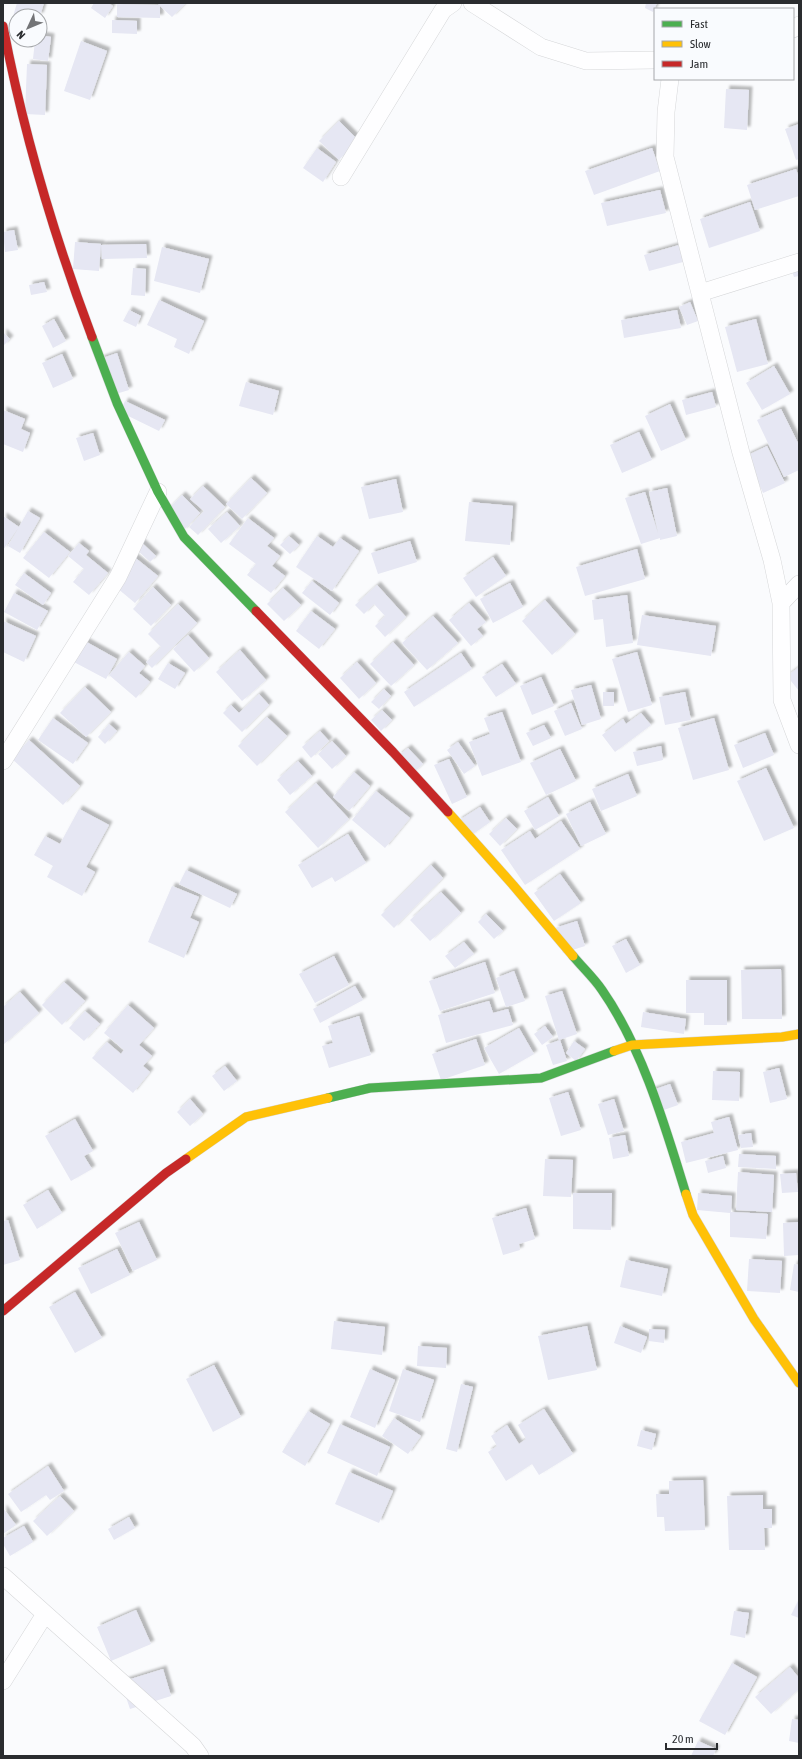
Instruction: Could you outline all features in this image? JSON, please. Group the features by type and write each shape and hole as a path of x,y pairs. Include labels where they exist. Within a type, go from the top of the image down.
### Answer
{"street":[{"path":"341,177 443,10 453,3"},
{"path":"472,3 541,47 586,61 654,60"},
{"path":"3,26 9,57 32,150 72,283 117,404 158,492 184,537 393,752 514,885 602,990 628,1034 661,1113 693,1215 754,1319 799,1383"},
{"path":"670,80 666,112 665,157 741,452 772,560 781,603 782,700 799,745"},
{"path":"700,293 799,262"},
{"path":"3,761 118,577 158,492"},
{"path":"781,603 799,584"},
{"path":"3,1311 166,1173 246,1117 370,1088 541,1078 632,1045 782,1037 799,1034"},
{"path":"3,1576 193,1746 200,1756"},
{"path":"3,1681 45,1614"}],"building":[{"path":"17,3 44,3 42,8 16,8"},
{"path":"94,3 108,3 113,6 105,18 91,8"},
{"path":"157,3 186,3 172,17 160,6 160,18 117,17 117,4 159,5"},
{"path":"646,3 657,3 653,12 645,8"},
{"path":"112,20 137,21 137,34 112,33"},
{"path":"48,36 51,37 48,61 33,59 34,48 48,48"},
{"path":"81,41 107,51 90,100 64,91"},
{"path":"27,64 47,65 45,115 25,114"},
{"path":"726,89 749,90 747,130 724,128"},
{"path":"339,121 358,140 339,160 319,141"},
{"path":"799,124 799,159 796,160 785,129"},
{"path":"317,148 336,162 323,182 303,168"},
{"path":"652,148 660,171 594,195 585,171"},
{"path":"796,169 799,178 799,196 755,210 747,185"},
{"path":"660,190 666,213 607,226 601,203"},
{"path":"750,202 760,231 709,248 700,219"},
{"path":"14,230 18,250 5,252 3,232"},
{"path":"75,242 101,244 99,271 73,269"},
{"path":"146,244 147,258 102,259 101,245"},
{"path":"679,245 683,262 649,271 644,255"},
{"path":"162,247 209,259 200,293 154,281"},
{"path":"799,258 799,276 794,277 789,262"},
{"path":"133,268 146,269 145,296 131,295"},
{"path":"44,282 47,292 31,295 29,285"},
{"path":"159,300 204,321 189,354 174,347 177,339 147,325"},
{"path":"690,302 698,321 687,325 679,307"},
{"path":"129,310 141,316 136,327 123,321"},
{"path":"677,310 681,328 624,338 621,320"},
{"path":"54,319 66,341 53,348 42,326"},
{"path":"756,319 768,364 737,372 725,327"},
{"path":"3,332 10,339 3,346"},
{"path":"117,353 129,390 112,395 100,359"},
{"path":"62,354 73,379 53,388 42,363"},
{"path":"774,366 790,394 762,410 746,383"},
{"path":"246,382 279,391 273,415 239,406"},
{"path":"712,392 716,407 686,415 682,400"},
{"path":"125,401 165,420 159,431 120,412"},
{"path":"670,404 686,440 661,451 645,416"},
{"path":"781,409 799,445 799,470 784,477 757,420"},
{"path":"3,410 25,419 21,429 30,433 23,452 3,444"},
{"path":"639,432 652,460 622,473 610,445"},
{"path":"93,433 100,455 84,461 76,438"},
{"path":"767,446 785,483 763,493 746,456"},
{"path":"251,478 267,493 242,519 226,504"},
{"path":"396,479 403,512 369,519 361,487"},
{"path":"203,486 225,507 198,535 189,527 204,511 190,499"},
{"path":"667,488 677,536 660,540 660,538 641,544 625,498 645,492 658,533 649,492"},
{"path":"182,495 200,513 183,531 165,513"},
{"path":"469,502 513,506 510,545 465,541"},
{"path":"28,511 40,518 20,553 8,546"},
{"path":"227,512 240,526 221,543 208,529"},
{"path":"3,516 19,527 3,550"},
{"path":"248,518 274,538 267,546 280,556 272,566 285,576 271,593 247,575 256,564 229,544"},
{"path":"44,532 70,552 49,578 23,558"},
{"path":"289,536 299,545 290,554 280,545"},
{"path":"317,536 333,547 340,538 359,551 332,591 296,567"},
{"path":"410,541 417,562 378,574 371,553"},
{"path":"141,542 156,556 150,562 135,548"},
{"path":"79,543 89,551 86,555 108,573 89,595 73,582 84,569 68,556"},
{"path":"637,549 645,579 585,596 576,567"},
{"path":"133,556 158,576 135,603 111,583"},
{"path":"493,557 506,576 476,597 463,578"},
{"path":"24,573 51,593 43,605 15,585"},
{"path":"312,581 339,603 330,615 302,593"},
{"path":"510,583 523,607 493,623 480,599"},
{"path":"377,585 406,617 385,637 375,626 385,616 374,604 364,614 355,605"},
{"path":"153,587 171,605 151,626 133,609"},
{"path":"283,588 301,605 284,621 267,604"},
{"path":"14,593 48,611 37,630 4,612"},
{"path":"627,595 633,643 606,647 603,619 594,620 592,600"},
{"path":"545,600 575,634 552,655 522,621"},
{"path":"469,603 486,622 477,629 483,636 471,646 449,620"},
{"path":"178,604 197,623 152,668 146,662 161,647 148,634"},
{"path":"311,611 335,629 319,649 296,631"},
{"path":"642,615 716,626 711,656 637,645"},
{"path":"433,616 458,643 427,670 402,643"},
{"path":"3,621 36,636 24,662 3,652"},
{"path":"188,635 209,658 194,672 173,649"},
{"path":"83,640 117,659 106,679 72,661"},
{"path":"393,642 414,665 391,686 370,664"},
{"path":"240,650 266,680 242,701 216,672"},
{"path":"129,652 145,666 139,673 150,682 136,698 109,675"},
{"path":"637,652 652,705 628,712 612,659"},
{"path":"461,653 472,669 414,707 404,692"},
{"path":"357,662 376,683 359,699 340,678"},
{"path":"168,663 185,673 175,689 158,679"},
{"path":"502,664 516,684 496,697 482,677"},
{"path":"799,667 799,691 787,676"},
{"path":"541,677 554,706 532,715 520,686"},
{"path":"591,685 601,719 582,725 571,690"},
{"path":"85,687 111,712 86,737 60,713"},
{"path":"384,689 391,696 379,709 371,702"},
{"path":"603,692 614,692 614,706 603,706"},
{"path":"685,692 691,720 665,725 659,697"},
{"path":"259,694 269,705 242,732 223,713 231,705 239,713"},
{"path":"571,703 582,729 565,736 554,711"},
{"path":"382,710 392,720 381,731 371,720"},
{"path":"502,712 521,762 482,776 469,742 490,734 484,718"},
{"path":"641,713 651,725 615,752 602,735 623,719 626,724"},
{"path":"267,717 287,736 257,766 238,746"},
{"path":"53,718 88,743 73,764 38,740"},
{"path":"714,718 729,770 693,780 678,728"},
{"path":"109,724 117,731 105,744 98,737"},
{"path":"544,725 551,738 533,746 526,733"},
{"path":"320,731 329,741 311,758 302,747"},
{"path":"765,733 774,755 743,768 734,745"},
{"path":"29,740 80,786 63,805 12,759"},
{"path":"332,741 346,756 332,769 318,754"},
{"path":"458,742 475,766 464,774 447,750"},
{"path":"661,746 663,760 637,766 633,752"},
{"path":"408,748 423,764 413,773 398,756"},
{"path":"560,749 576,781 546,795 530,763"},
{"path":"449,759 467,797 452,804 434,765"},
{"path":"298,761 312,776 290,795 277,780"},
{"path":"766,768 794,828 764,841 737,781"},
{"path":"354,772 370,786 349,811 333,797"},
{"path":"628,774 637,796 601,811 592,789"},
{"path":"316,783 349,819 318,848 285,812"},
{"path":"376,791 410,818 385,848 352,820"},
{"path":"548,797 559,816 535,830 524,811"},
{"path":"590,802 606,834 581,846 566,814"},
{"path":"480,807 490,822 469,837 458,821"},
{"path":"79,809 109,825 86,867 95,872 82,896 47,877 53,866 34,855 45,836 60,844"},
{"path":"506,818 517,829 500,846 489,834"},
{"path":"561,821 580,849 525,885 501,850 530,831 535,839"},
{"path":"348,834 366,863 335,882 332,877 312,888 298,865"},
{"path":"431,865 443,878 394,928 381,915"},
{"path":"186,870 237,894 230,908 179,884"},
{"path":"560,874 581,903 554,921 534,893"},
{"path":"172,886 199,897 190,918 199,922 184,958 148,942"},
{"path":"441,892 461,913 430,941 410,920"},
{"path":"486,914 503,931 494,939 478,922"},
{"path":"577,921 585,946 563,953 555,928"},
{"path":"626,939 640,965 626,973 612,946"},
{"path":"464,942 474,954 455,968 445,956"},
{"path":"334,956 349,985 315,1003 299,974"},
{"path":"485,962 495,993 440,1011 429,981"},
{"path":"781,969 782,1019 742,1019 741,970"},
{"path":"514,971 525,1001 506,1007 496,978"},
{"path":"686,980 727,980 727,1025 704,1025 704,1013 686,1013"},
{"path":"64,982 85,1001 62,1025 42,1005"},
{"path":"355,986 363,1000 320,1023 313,1009"},
{"path":"562,991 577,1034 559,1040 545,996"},
{"path":"20,992 39,1013 3,1045 3,1007"},
{"path":"489,1001 493,1013 508,1009 513,1025 446,1043 438,1015"},
{"path":"128,1005 154,1028 139,1045 152,1056 143,1066 150,1072 133,1093 92,1058 107,1042 121,1054 124,1050 104,1033"},
{"path":"85,1011 100,1024 84,1041 69,1028"},
{"path":"643,1012 686,1019 684,1034 641,1027"},
{"path":"359,1016 371,1055 329,1068 322,1046 333,1043 328,1026"},
{"path":"545,1026 553,1037 542,1045 534,1034"},
{"path":"519,1028 534,1054 499,1074 484,1048"},
{"path":"476,1039 485,1065 441,1080 432,1054"},
{"path":"560,1040 567,1061 553,1065 546,1045"},
{"path":"574,1041 585,1049 576,1061 566,1053"},
{"path":"225,1066 237,1081 224,1091 212,1076"},
{"path":"779,1068 787,1099 770,1103 763,1072"},
{"path":"713,1071 740,1072 739,1101 712,1100"},
{"path":"670,1084 678,1105 658,1112 650,1091"},
{"path":"568,1092 581,1130 561,1136 549,1098"},
{"path":"190,1099 203,1114 190,1126 177,1112"},
{"path":"614,1099 624,1131 608,1135 598,1104"},
{"path":"729,1117 738,1150 686,1163 681,1142 714,1133 711,1122"},
{"path":"75,1119 93,1151 84,1156 92,1169 71,1181 45,1136"},
{"path":"751,1133 753,1147 741,1148 738,1135"},
{"path":"625,1135 629,1156 613,1159 609,1138"},
{"path":"739,1154 776,1156 776,1169 738,1167"},
{"path":"723,1156 726,1168 708,1173 705,1161"},
{"path":"545,1159 573,1160 571,1197 543,1196"},
{"path":"738,1172 774,1175 772,1212 736,1210"},
{"path":"796,1173 798,1192 782,1193 780,1174"},
{"path":"48,1190 62,1213 37,1229 23,1205"},
{"path":"573,1193 612,1193 611,1230 573,1229"},
{"path":"698,1193 732,1196 731,1212 768,1214 766,1239 730,1237 730,1213 697,1210"},
{"path":"526,1208 535,1239 519,1244 520,1250 503,1255 492,1218"},
{"path":"8,1220 20,1260 3,1265 3,1221"},
{"path":"139,1222 157,1260 133,1271 115,1233"},
{"path":"799,1222 799,1255 784,1256 783,1223"},
{"path":"117,1249 130,1275 91,1294 78,1268"},
{"path":"749,1259 782,1261 780,1293 747,1291"},
{"path":"626,1260 668,1269 662,1296 620,1287"},
{"path":"794,1264 799,1265 799,1292 790,1290"},
{"path":"75,1292 102,1338 75,1353 49,1307"},
{"path":"334,1321 385,1327 382,1355 331,1349"},
{"path":"587,1326 597,1370 548,1380 538,1336"},
{"path":"620,1326 647,1337 641,1353 614,1343"},
{"path":"649,1329 665,1330 664,1343 649,1341"},
{"path":"418,1346 447,1348 446,1368 417,1366"},
{"path":"214,1365 241,1417 213,1432 186,1379"},
{"path":"370,1369 395,1380 375,1428 350,1417"},
{"path":"403,1369 434,1380 420,1422 389,1411"},
{"path":"461,1384 473,1387 457,1452 446,1449"},
{"path":"544,1409 573,1454 539,1475 532,1464 506,1481 488,1452 497,1446 491,1436 507,1425 519,1444 526,1439 518,1425"},
{"path":"308,1411 330,1424 305,1466 282,1452"},
{"path":"394,1418 421,1436 408,1454 382,1436"},
{"path":"340,1424 390,1447 377,1476 327,1453"},
{"path":"641,1430 656,1434 652,1450 637,1446"},
{"path":"48,1466 64,1491 50,1500 46,1495 21,1512 8,1494"},
{"path":"349,1472 393,1491 379,1523 335,1504"},
{"path":"703,1480 705,1530 665,1531 664,1517 657,1517 656,1494 669,1494 669,1481"},
{"path":"763,1495 763,1509 772,1509 772,1528 764,1528 765,1550 729,1550 727,1496"},
{"path":"60,1496 74,1511 47,1536 33,1521"},
{"path":"3,1508 16,1525 3,1534"},
{"path":"129,1517 135,1528 114,1540 108,1529"},
{"path":"24,1526 33,1542 10,1556 3,1544 3,1538"},
{"path":"799,1599 799,1618 791,1615"},
{"path":"136,1610 151,1644 111,1661 97,1627"},
{"path":"734,1611 749,1613 745,1638 730,1635"},
{"path":"732,1663 757,1677 725,1735 699,1721"},
{"path":"790,1667 799,1678 799,1689 771,1714 755,1697"},
{"path":"163,1669 171,1696 130,1709 121,1682"},
{"path":"792,1719 799,1720 799,1743 789,1741"},
{"path":"698,1741 716,1749 713,1756 691,1756"}],"traffic: fast":[{"path":"92,337 117,403 158,492 184,537 256,611"},
{"path":"573,956 602,990 617,1013 629,1037 652,1089 686,1194"},
{"path":"328,1098 370,1088 541,1078 614,1051"}],"traffic: slow":[{"path":"448,812 513,885 573,956"},
{"path":"614,1051 632,1045 782,1037 799,1034"},
{"path":"186,1159 246,1117 328,1098"},
{"path":"686,1194 693,1215 754,1319 799,1383"}],"traffic: jam":[{"path":"3,26 20,105 52,222 92,337"},
{"path":"256,611 393,752 448,812"},
{"path":"3,1311 166,1173 186,1159"}]}
